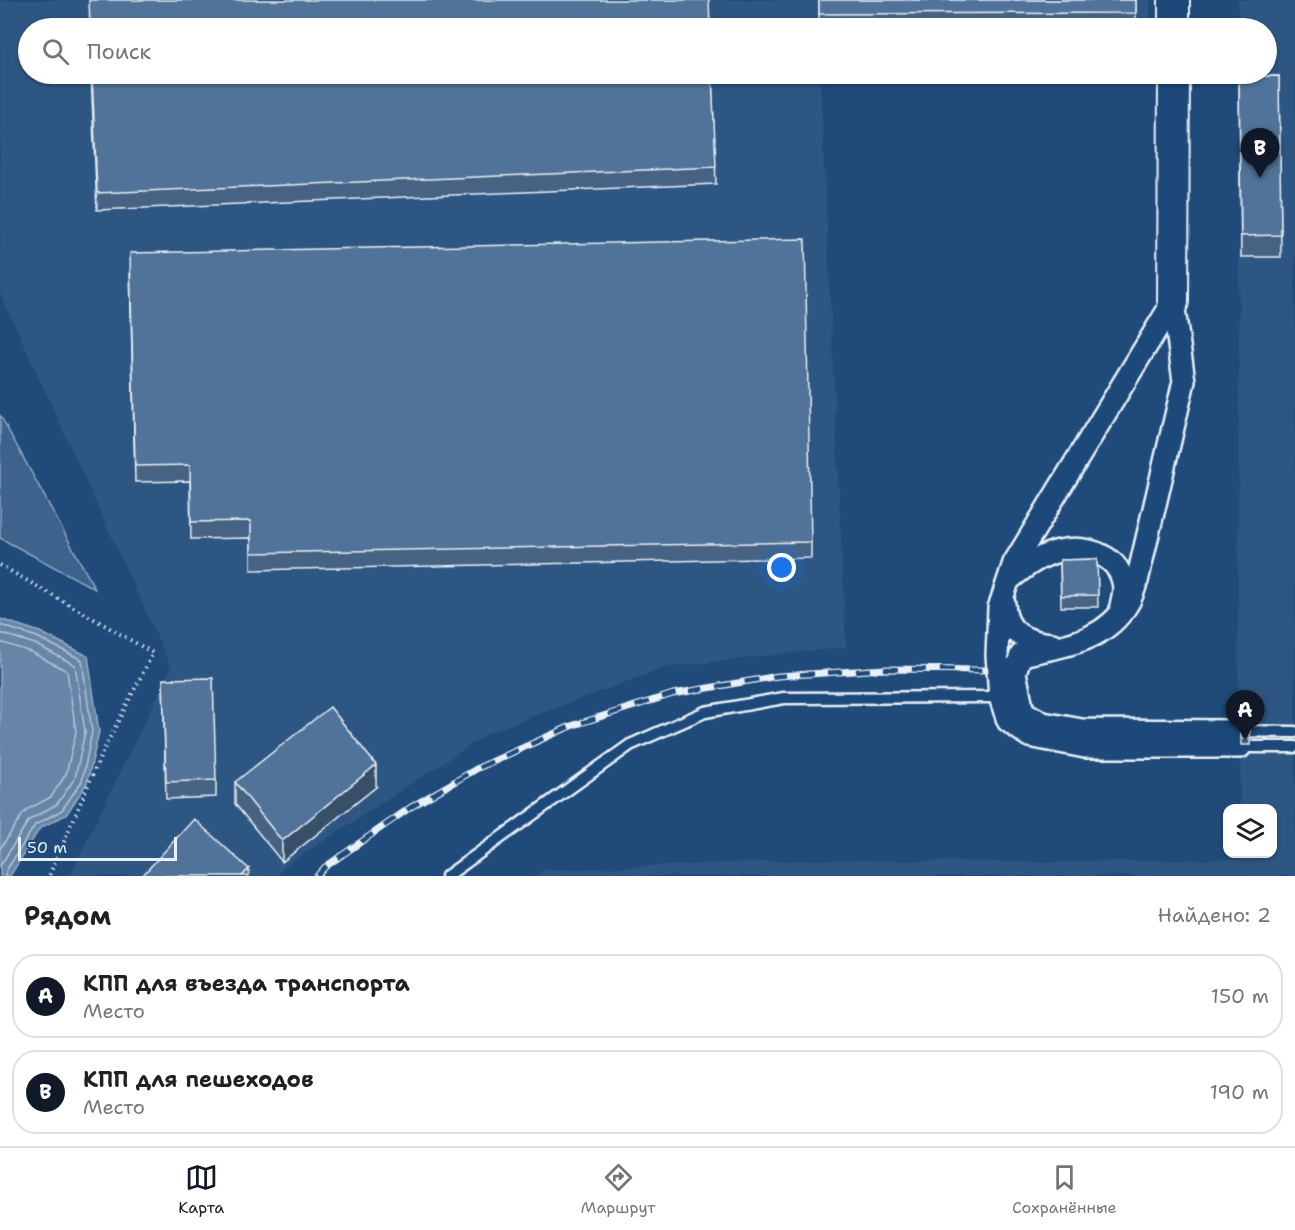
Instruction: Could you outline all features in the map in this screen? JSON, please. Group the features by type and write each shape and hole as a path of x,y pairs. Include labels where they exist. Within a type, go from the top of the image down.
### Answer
{"street":[{"path":"1174,0 1174,18"},
{"path":"1174,84 1173,302 1184,381 1137,581 1129,603 1111,625 1089,639 1020,655 1015,672 1023,712 1043,723 1082,730 1240,739"},
{"path":"1173,302 1014,563 999,608 997,655 999,697 1008,721 1029,736 1085,747 1240,739"},
{"path":"1067,645 1047,644 1022,638 1006,621 1006,587 1030,563 1057,551 1074,548 1100,554 1112,561 1120,574 1124,589 1119,616"}],"lane":[{"path":"447,876 630,745 705,712 784,698 999,697"},
{"path":"1240,739 1295,732"},
{"path":"1240,739 1295,747"}],"path":[{"path":"0,565 153,653 102,753 49,876"}],"shaded area":[{"path":"0,0 1150,0 1150,18 18,18 18,84 820,84 846,647 667,667 490,732 284,867 276,876 70,876 171,667 0,293"},
{"path":"1238,0 1295,0 1295,876 535,876 543,870 810,860 1052,862 1277,858 1277,804 1240,804 1238,621 1238,84 1277,84 1277,18 1238,18"},
{"path":"0,415 95,589 0,538"}],"water":[{"path":"0,619 40,632 88,656 99,732 87,783 66,815 40,828 10,876 0,876"}],"building":[{"path":"89,0 709,0 710,18 90,18"},
{"path":"819,0 1136,0 1136,13 819,14"},
{"path":"1277,76 1279,76 1281,235 1241,236 1239,84 1277,84"},
{"path":"92,84 712,84 716,167 97,193"},
{"path":"805,239 811,542 251,553 251,521 191,522 190,465 135,466 130,253"},
{"path":"1097,559 1098,595 1061,596 1060,560"},
{"path":"213,678 216,780 166,782 163,679"},
{"path":"330,707 376,765 282,841 235,782"},
{"path":"1241,729 1250,729 1250,739 1241,739"},
{"path":"194,819 249,869 242,876 142,876"}],"railway":[{"path":"317,876 325,867 411,807 478,768 571,726 673,694 778,676 885,669 985,670"}],"place":[{"name":"КПП для пешеходов","path":"1260,178"},
{"name":"КПП для въезда транспорта","path":"1245,740"}]}
